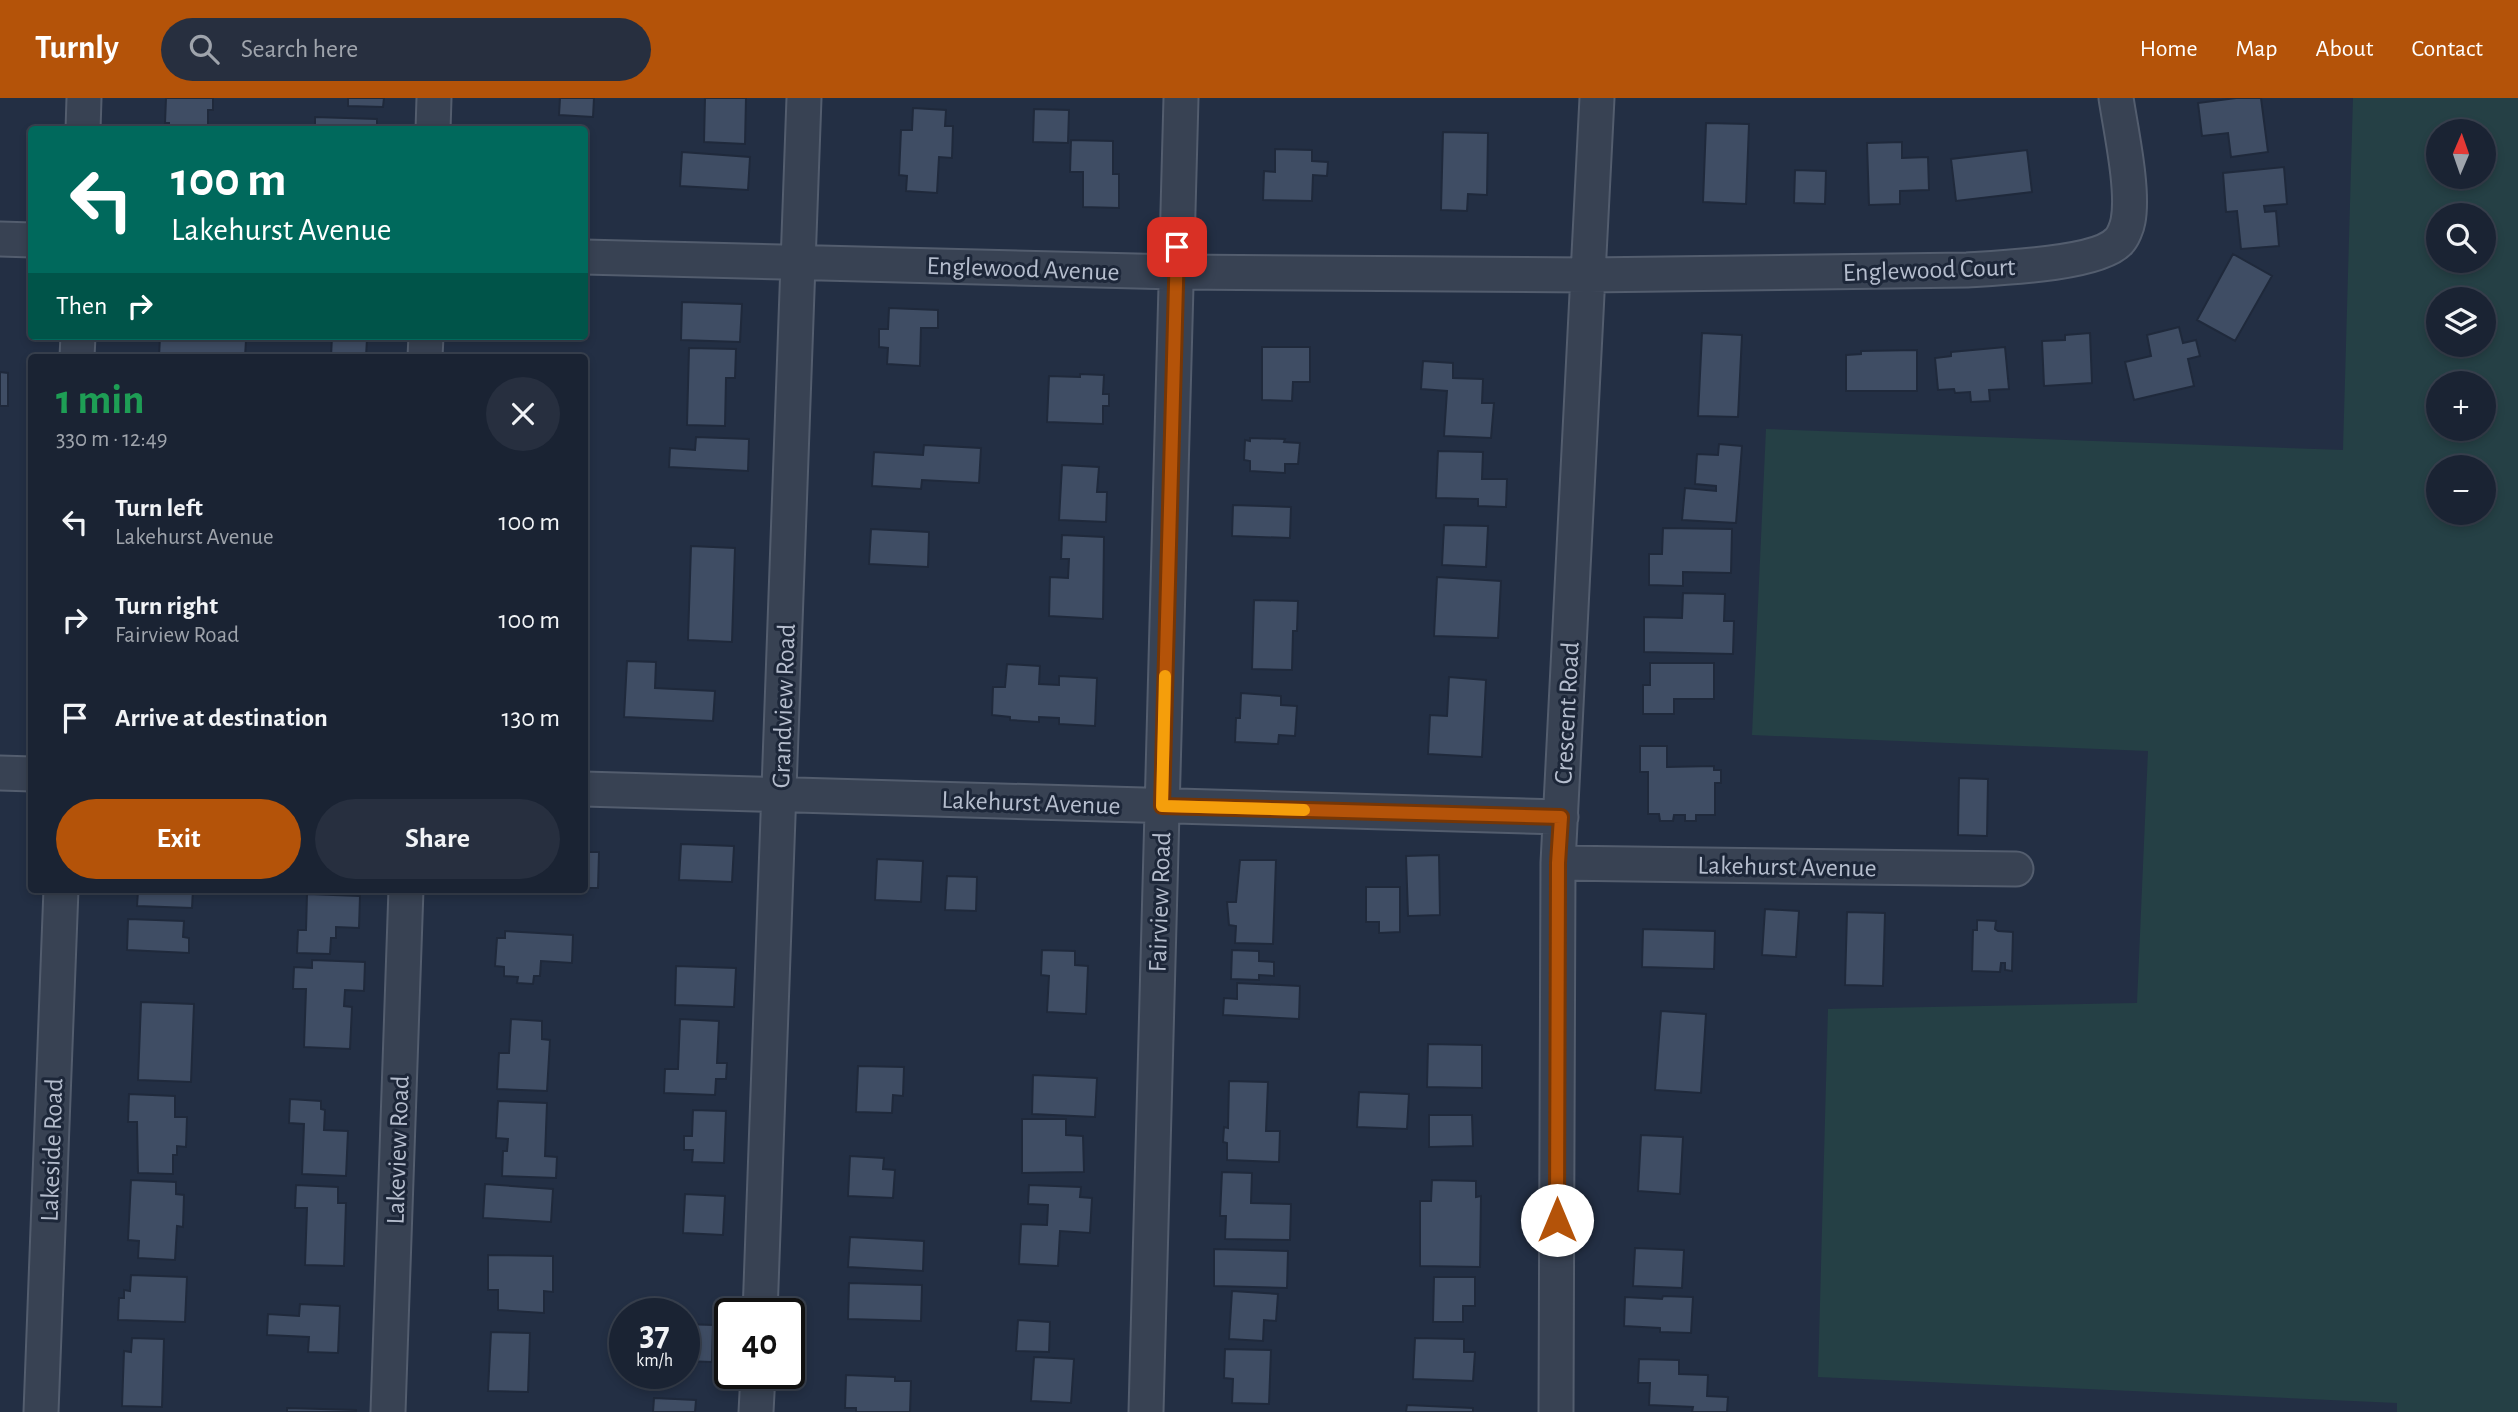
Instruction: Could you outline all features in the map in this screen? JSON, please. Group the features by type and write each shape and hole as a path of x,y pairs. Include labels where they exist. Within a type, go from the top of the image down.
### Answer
{"street":[{"path":"83,126 84,98"},
{"path":"433,126 434,98"},
{"name":"Grandview Road","path":"761,1298 804,98"},
{"name":"Fairview Road","path":"1146,1412 1181,98"},
{"name":"Crescent Road","path":"1556,1412 1558,863 1597,98"},
{"name":"Englewood Court","path":"1588,275 1967,271 2076,258 2103,251 2119,241 2128,223 2129,199 2116,98"},
{"path":"0,239 28,240"},
{"name":"Englewood Avenue","path":"588,257 1176,272 1588,275"},
{"path":"0,773 28,774"},
{"name":"Lakehurst Avenue","path":"588,789 1561,817"},
{"name":"Lakehurst Avenue","path":"1558,863 2016,869"},
{"name":"Lakeside Road","path":"41,1412 61,893"},
{"name":"Lakeview Road","path":"388,1412 406,893"},
{"path":"757,1412 758,1389"}],"green space":[{"path":"2353,98 2518,98 2518,1412 2397,1412 2397,1403 1818,1377 1828,1009 2137,1003 2148,751 1752,735 1766,429 2343,450"}],"building":[{"path":"166,98 213,98 213,110 208,110 208,126 169,126 169,123 165,123"},
{"path":"348,98 384,98 383,107 348,106"},
{"path":"560,98 594,98 593,117 559,115"},
{"path":"705,98 746,98 745,144 704,142"},
{"path":"2261,98 2268,152 2231,157 2228,133 2202,136 2198,103"},
{"path":"913,108 946,110 945,126 953,126 952,158 939,157 937,193 906,191 907,176 899,175 901,130 912,130"},
{"path":"1034,109 1069,110 1068,143 1033,142"},
{"path":"315,117 377,119 377,126 315,126"},
{"path":"1706,123 1749,124 1746,204 1703,202"},
{"path":"1443,132 1488,133 1487,195 1468,194 1467,211 1441,210"},
{"path":"1071,140 1113,141 1113,174 1119,174 1119,208 1083,207 1083,172 1070,172"},
{"path":"1902,142 1902,158 1928,157 1929,190 1900,191 1900,204 1869,205 1867,143"},
{"path":"1275,149 1312,150 1312,161 1328,162 1327,176 1313,175 1312,201 1263,200 1264,171 1275,172"},
{"path":"2027,150 2032,192 1956,201 1951,159"},
{"path":"682,152 750,157 748,190 680,186"},
{"path":"2284,167 2287,204 2264,206 2265,212 2276,211 2279,246 2241,249 2237,211 2226,212 2223,173"},
{"path":"1795,170 1826,171 1825,204 1794,203"},
{"path":"2233,254 2272,276 2235,341 2197,320"},
{"path":"682,302 742,304 740,342 681,340"},
{"path":"889,308 938,310 938,328 921,328 920,366 887,364 888,348 879,347 879,329 888,329"},
{"path":"2179,327 2183,343 2196,340 2200,356 2188,359 2194,386 2134,400 2125,362 2151,356 2147,335"},
{"path":"1702,333 1742,335 1738,417 1698,416"},
{"path":"2090,333 2092,383 2044,386 2042,341 2065,340 2065,335"},
{"path":"160,340 246,340 245,354 159,354"},
{"path":"332,340 367,340 366,354 331,354"},
{"path":"1262,347 1310,347 1310,382 1293,382 1292,401 1262,400"},
{"path":"2005,347 2009,389 1989,390 1990,401 1971,402 1970,392 1938,390 1935,358 1951,356 1951,352"},
{"path":"689,348 736,349 735,378 726,378 725,426 687,425"},
{"path":"1917,350 1917,391 1846,391 1846,355 1861,354 1861,351"},
{"path":"1423,361 1453,363 1453,378 1483,379 1482,403 1494,403 1491,438 1444,436 1447,391 1421,389"},
{"path":"0,372 8,373 8,406 0,406"},
{"path":"1080,374 1104,375 1103,394 1109,394 1109,406 1103,406 1103,424 1047,422 1049,376 1080,377"},
{"path":"696,437 749,439 748,471 669,467 670,448 695,450"},
{"path":"1250,438 1285,439 1284,442 1300,443 1298,464 1285,464 1285,473 1250,471 1250,461 1244,460 1245,440 1250,441"},
{"path":"1719,444 1742,446 1736,523 1682,520 1685,488 1716,491 1716,486 1695,484 1697,454 1718,455"},
{"path":"924,445 981,448 979,483 922,480 921,489 872,486 874,452 923,455"},
{"path":"1438,451 1483,452 1482,479 1507,479 1506,507 1478,506 1478,499 1436,498"},
{"path":"1062,465 1099,467 1097,492 1107,492 1106,522 1059,520"},
{"path":"1233,505 1291,507 1290,538 1232,536"},
{"path":"1444,525 1488,526 1486,567 1442,565"},
{"path":"1663,528 1732,529 1731,573 1683,572 1683,586 1649,585 1649,554 1662,554"},
{"path":"871,529 929,532 928,567 869,564"},
{"path":"1062,535 1104,537 1103,619 1049,616 1050,577 1068,578 1069,559 1061,559"},
{"path":"691,546 735,548 732,642 688,640"},
{"path":"1437,577 1501,581 1498,638 1434,636"},
{"path":"1683,593 1725,594 1724,621 1734,621 1733,654 1644,652 1644,617 1682,618"},
{"path":"1254,600 1298,601 1297,631 1293,631 1292,670 1252,669"},
{"path":"627,661 656,662 655,688 715,691 713,721 624,717"},
{"path":"1650,663 1714,663 1714,699 1674,699 1674,714 1643,714 1643,685 1650,685"},
{"path":"1007,664 1040,666 1039,684 1059,685 1059,676 1097,678 1095,726 1059,724 1059,718 1039,717 1039,722 1010,720 1010,717 992,715 993,687 1005,687"},
{"path":"1449,677 1486,680 1482,757 1428,754 1430,715 1447,716"},
{"path":"1241,693 1281,696 1281,705 1297,706 1295,736 1279,735 1278,744 1235,742"},
{"path":"1640,746 1667,746 1667,767 1714,766 1714,770 1721,770 1721,783 1715,783 1715,815 1696,815 1696,821 1685,821 1685,815 1674,815 1673,821 1660,821 1659,814 1648,814 1648,772 1640,772"},
{"path":"1959,778 1988,779 1987,836 1958,835"},
{"path":"681,844 734,846 732,882 679,880"},
{"path":"588,852 599,852 598,888 588,888"},
{"path":"1439,855 1440,915 1408,916 1406,856"},
{"path":"877,859 923,861 921,902 875,900"},
{"path":"1240,860 1276,860 1273,944 1235,943 1236,926 1229,925 1227,902 1236,902"},
{"path":"947,876 977,877 976,911 945,910"},
{"path":"1366,887 1400,887 1400,932 1379,933 1379,922 1366,922"},
{"path":"138,893 193,893 192,908 137,906"},
{"path":"506,893 569,893 569,894"},
{"path":"307,894 360,896 359,928 336,927 336,938 331,938 330,954 297,953 298,930 306,930"},
{"path":"1765,909 1799,911 1796,957 1762,955"},
{"path":"1847,912 1885,913 1883,986 1845,985"},
{"path":"128,919 184,921 183,937 189,938 189,953 127,950"},
{"path":"1977,920 1996,921 1995,929 1998,931 2013,932 2012,971 2005,970 2005,963 2001,963 2000,972 1972,971 1973,930 1977,930"},
{"path":"1643,929 1715,931 1714,969 1642,967"},
{"path":"505,931 573,935 572,963 541,961 540,976 534,976 533,984 517,983 518,977 504,976 504,967 495,966 497,938 505,938"},
{"path":"1042,950 1075,951 1075,965 1088,966 1086,1014 1047,1012 1049,976 1041,975"},
{"path":"1232,950 1259,951 1259,961 1274,962 1274,976 1259,975 1259,980 1231,979"},
{"path":"312,960 365,962 364,991 345,990 344,1006 352,1007 350,1049 304,1047 306,989 293,989 294,967 312,968"},
{"path":"676,966 736,968 734,1007 675,1005"},
{"path":"1237,983 1300,986 1299,1019 1223,1015 1224,998 1237,999"},
{"path":"141,1002 194,1004 191,1082 138,1080"},
{"path":"1661,1011 1706,1014 1701,1093 1655,1090"},
{"path":"511,1019 542,1021 542,1039 550,1040 547,1091 497,1089 499,1053 509,1053"},
{"path":"680,1019 719,1021 717,1063 727,1063 726,1079 716,1079 715,1095 664,1093 665,1069 678,1069"},
{"path":"1428,1044 1482,1045 1482,1088 1427,1087"},
{"path":"858,1066 904,1067 903,1096 893,1095 892,1113 856,1112"},
{"path":"1033,1075 1097,1078 1095,1117 1032,1114"},
{"path":"1229,1081 1268,1082 1266,1131 1280,1131 1279,1162 1227,1160 1227,1143 1223,1142 1224,1127 1228,1128"},
{"path":"1359,1092 1409,1094 1407,1129 1357,1127"},
{"path":"129,1094 175,1096 175,1117 187,1117 186,1147 177,1146 177,1155 173,1155 173,1174 138,1173 137,1122 128,1122"},
{"path":"290,1099 321,1101 321,1109 325,1110 324,1130 348,1131 346,1176 302,1174 304,1124 289,1123"},
{"path":"498,1101 547,1103 545,1156 557,1157 556,1178 502,1176 503,1151 507,1151 508,1139 496,1138"},
{"path":"693,1110 726,1111 724,1163 692,1162 693,1150 684,1150 684,1136 692,1136"},
{"path":"1429,1115 1472,1115 1473,1146 1429,1147"},
{"path":"1022,1119 1066,1119 1066,1135 1083,1136 1084,1172 1022,1173"},
{"path":"1641,1135 1683,1137 1680,1194 1638,1191"},
{"path":"850,1156 884,1158 883,1169 895,1170 893,1198 848,1196"},
{"path":"1222,1172 1252,1173 1251,1203 1291,1204 1290,1240 1225,1239 1226,1216 1220,1216"},
{"path":"131,1180 176,1182 176,1194 184,1195 183,1227 177,1226 175,1260 138,1258 139,1241 128,1240"},
{"path":"1432,1180 1476,1181 1476,1197 1481,1196 1480,1267 1420,1266 1420,1201 1431,1201"},
{"path":"485,1184 553,1189 551,1222 483,1218"},
{"path":"296,1185 338,1187 338,1203 346,1203 344,1266 305,1265 307,1208 295,1208"},
{"path":"1029,1185 1081,1187 1080,1197 1092,1198 1090,1233 1060,1231 1058,1266 1019,1264 1021,1224 1047,1225 1048,1205 1028,1204"},
{"path":"685,1194 725,1196 723,1235 683,1233"},
{"path":"850,1237 924,1241 923,1271 848,1267"},
{"path":"1635,1248 1684,1250 1682,1288 1633,1286"},
{"path":"1214,1249 1288,1251 1287,1288 1214,1286"},
{"path":"488,1255 553,1256 553,1292 544,1291 544,1313 498,1310 498,1290 488,1290"},
{"path":"131,1275 187,1277 185,1322 118,1320 119,1298 124,1298 124,1290 130,1291"},
{"path":"1434,1277 1475,1277 1475,1306 1463,1306 1463,1322 1433,1322"},
{"path":"849,1283 922,1285 921,1321 848,1319"},
{"path":"1232,1291 1278,1294 1276,1321 1264,1320 1263,1341 1229,1339"},
{"path":"1663,1296 1693,1297 1691,1333 1660,1332 1660,1328 1624,1326 1625,1297 1662,1299"},
{"path":"300,1304 340,1306 338,1353 308,1352 309,1337 267,1335 268,1314 299,1316"},
{"path":"1018,1320 1050,1322 1049,1352 1016,1351"},
{"path":"700,1325 713,1325 712,1362 700,1362"},
{"path":"491,1332 530,1333 528,1392 488,1391"},
{"path":"132,1338 164,1339 162,1407 122,1406 124,1351 131,1352"},
{"path":"1415,1338 1464,1339 1464,1352 1475,1352 1473,1381 1413,1379"},
{"path":"1225,1349 1271,1350 1269,1404 1232,1403 1233,1379 1224,1378"},
{"path":"1034,1357 1074,1359 1071,1403 1031,1401"},
{"path":"1639,1359 1679,1360 1679,1374 1708,1375 1707,1396 1728,1397 1727,1412 1692,1412 1693,1407 1649,1405 1650,1383 1638,1383"},
{"path":"846,1375 895,1377 895,1381 911,1381 910,1412 856,1412 856,1408 845,1408"},
{"path":"654,1398 696,1400 695,1412 653,1412"},
{"path":"1407,1405 1473,1408 1473,1412 1406,1412"},
{"path":"287,1408 356,1410 356,1412 287,1412"}],"slow traffic":[{"path":"1165,676 1162,806 1304,810"}],"route":[{"path":"1177,247 1162,806 1561,817 1558,863 1557,1220"}]}
